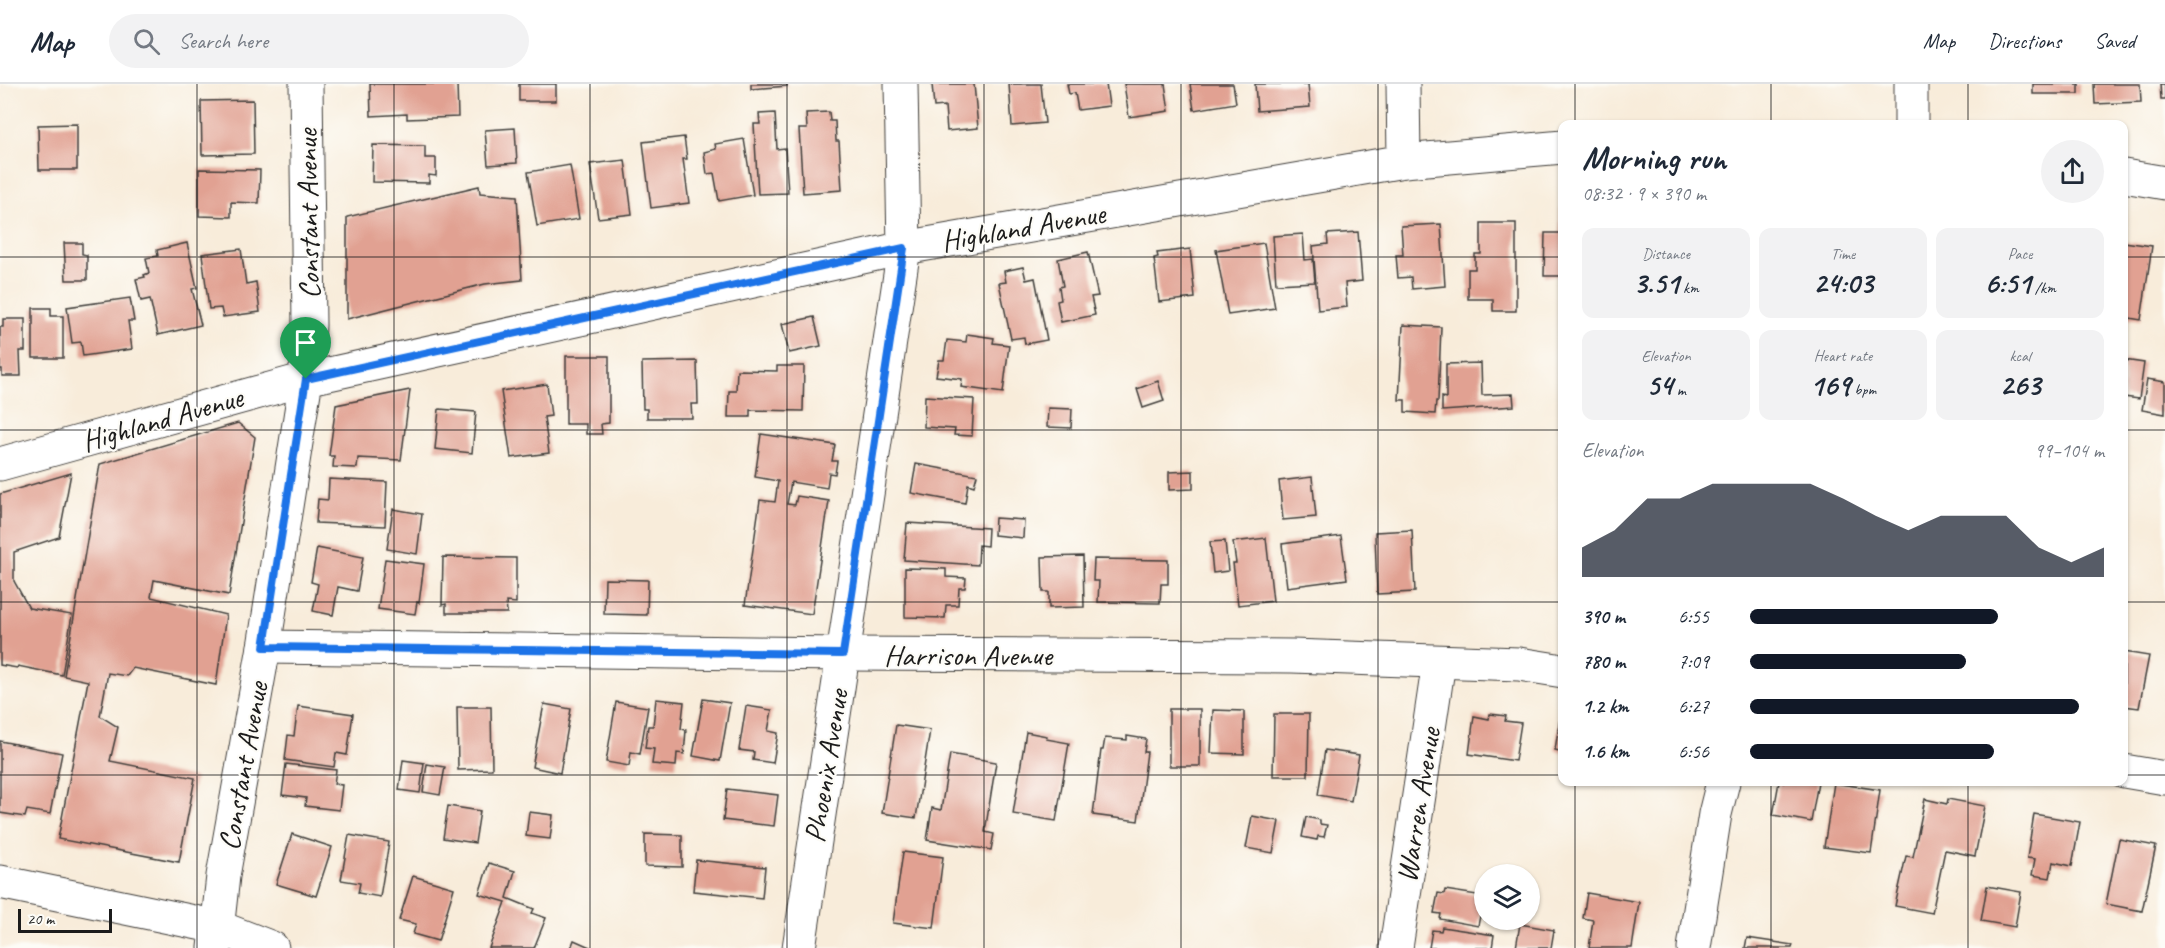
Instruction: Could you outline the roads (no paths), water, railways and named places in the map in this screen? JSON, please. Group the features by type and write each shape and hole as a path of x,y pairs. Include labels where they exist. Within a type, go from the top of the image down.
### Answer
{"street":[{"name":"Constant Avenue","path":"217,937 224,876 264,647 306,379 309,325 306,84"},
{"name":"Phoenix Avenue","path":"799,948 904,248 900,84"},
{"path":"1403,84 1404,161"},
{"path":"1911,84 1911,120"},
{"name":"Highland Avenue","path":"0,464 306,379 904,248 1404,161 1558,147"},
{"path":"2128,177 2165,183"},
{"name":"Harrison Avenue","path":"264,647 843,654 1292,656 1519,664 1558,670"},
{"name":"Warren Avenue","path":"1396,948 1439,662"},
{"path":"2128,772 2165,778"},
{"path":"1694,948 1722,786"},
{"path":"0,882 217,937 272,948"}]}
